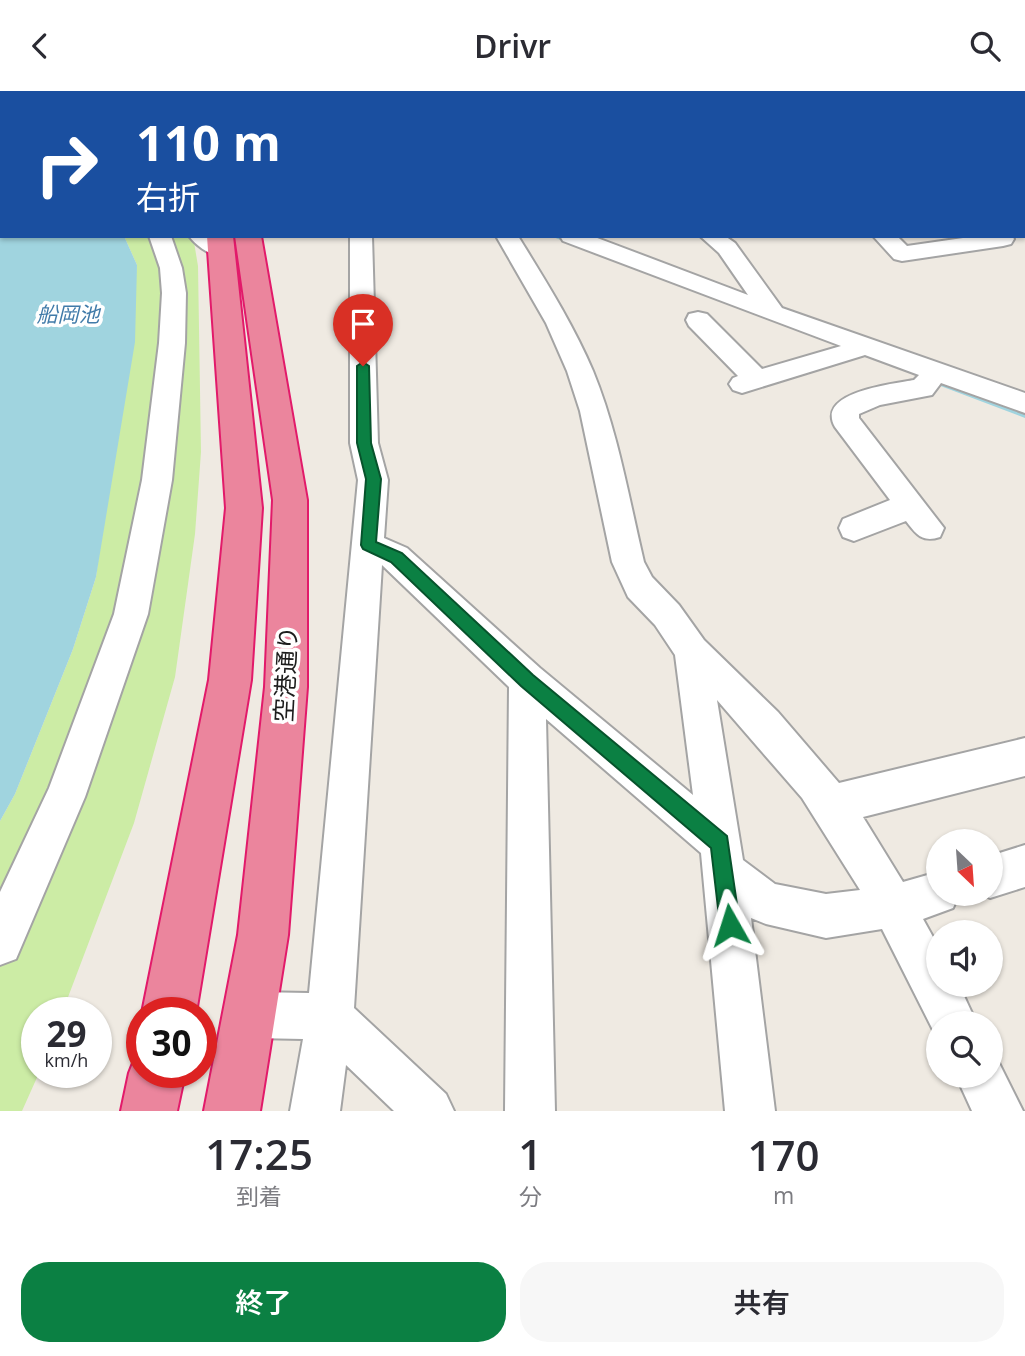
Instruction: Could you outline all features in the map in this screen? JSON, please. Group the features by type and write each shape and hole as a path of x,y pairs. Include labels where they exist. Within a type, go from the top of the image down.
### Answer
{"highway":[{"name":"空港通り","path":"172,997 229,680 244,508 223,240"},
{"name":"空港通り","path":"223,240 290,500 286,687 263,935 232,1111"},
{"path":"149,1111 154,1088"}],"street":[{"path":"0,943 24,883 65,797 131,614 157,480 172,343 174,293 171,268 161,238"},
{"path":"315,1111 330,1017 373,479 364,443 361,238"},
{"path":"508,238 558,323 580,371 594,411 628,562 640,587 667,615 692,651 760,716 831,805 894,906 947,1011"},
{"path":"576,238 932,376 1025,403"},
{"path":"714,238 727,248 773,313"},
{"path":"886,238 902,254 1007,242"},
{"path":"698,320 750,382 858,348"},
{"path":"854,528 887,513 920,517 853,432 845,420 846,408 874,397 923,388 932,376"},
{"path":"369,545 396,557 722,857 766,903 826,916 894,906 926,897"},
{"path":"692,651 722,857 750,1111"},
{"path":"527,680 530,1111"},
{"path":"831,805 1025,757"},
{"path":"1003,873 1025,866"},
{"path":"249,1016 330,1017 429,1111"},
{"path":"986,1088 998,1111"}],"green space":[{"path":"125,238 193,238 198,266 201,452 195,534 175,677 134,823 68,997 21,997 21,1088 32,1088 22,1111 0,1111 0,821 15,794 73,649 96,577 137,265"}],"water":[{"name":"船岡池","path":"0,238 125,238 137,265 135,342 96,577 73,649 15,794 0,821"}],"waterway":[{"path":"559,238 572,243"},
{"path":"932,380 1025,415"}],"route":[{"path":"363,366 364,443 373,479 369,545 396,557 527,680 720,843 730,925"}]}
